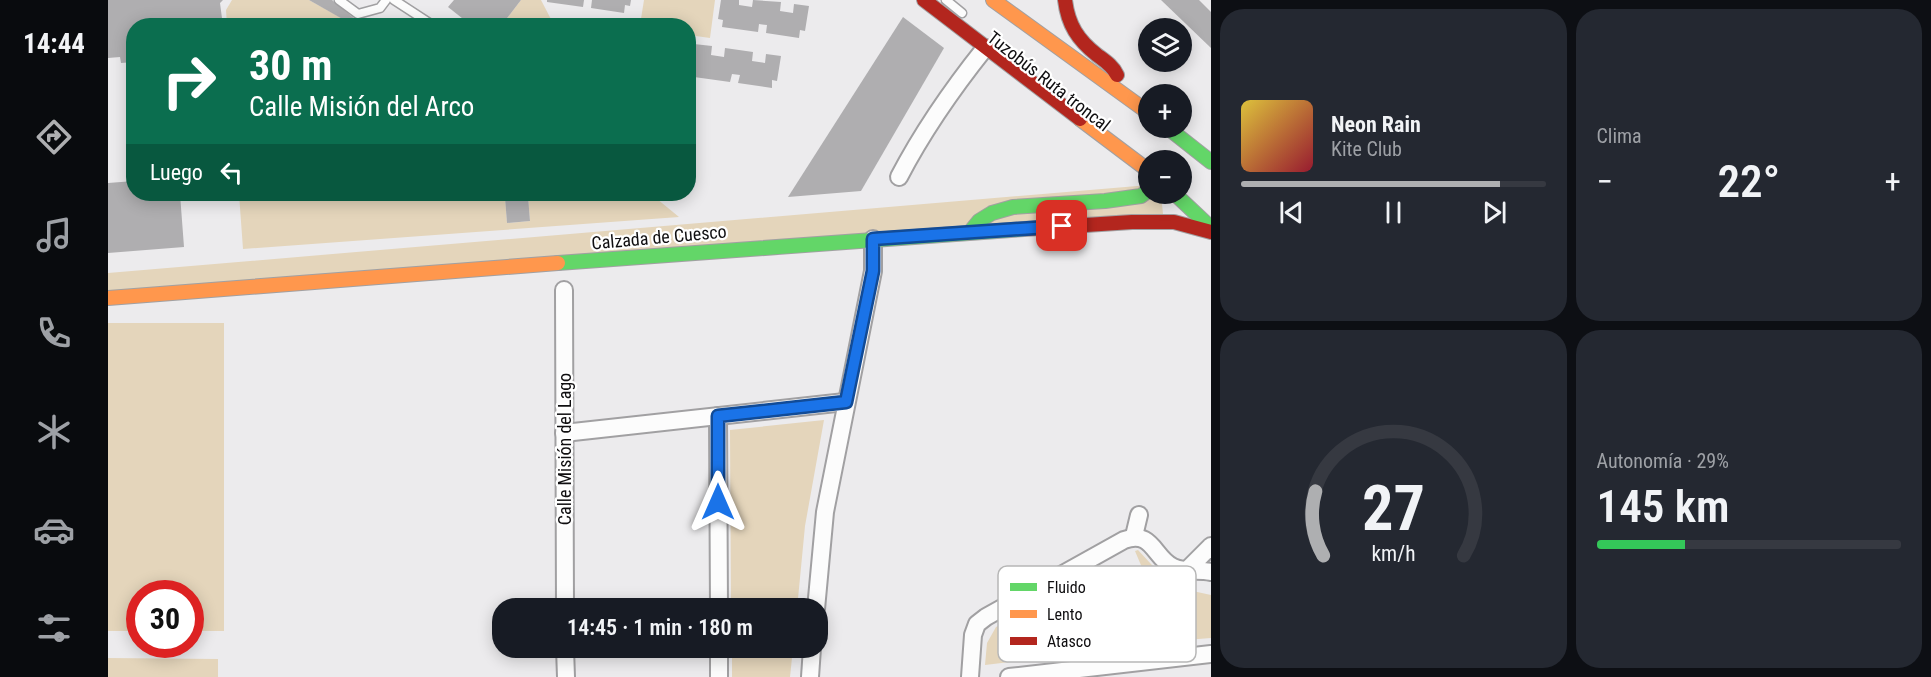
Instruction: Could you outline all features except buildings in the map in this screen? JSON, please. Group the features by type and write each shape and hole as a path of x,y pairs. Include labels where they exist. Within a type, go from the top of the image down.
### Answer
{"street":[{"path":"924,0 990,43 1138,162"},
{"path":"993,0 1009,19 1127,97 1138,109"},
{"path":"1009,19 1020,0"},
{"path":"1065,0 1068,19 1076,37 1114,69 1127,97"},
{"path":"898,177 962,77 990,43"},
{"path":"1173,138 1184,149 1211,162"},
{"path":"970,232 979,221 992,213 1012,207 1105,201 1138,196"},
{"path":"1185,204 1211,230"},
{"name":"Calzada de Cuesco","path":"108,298 873,239 1132,222 1174,222 1211,230"},
{"path":"817,598 825,512 873,271 873,239"},
{"name":"Calle Misión del Lago","path":"564,290 565,598"},
{"path":"564,433 846,402"},
{"path":"718,416 719,598"},
{"path":"1134,536 1139,515"},
{"path":"1077,566 1134,536 1145,539 1171,566"},
{"path":"1191,566 1211,546"},
{"path":"1196,570 1211,572"},
{"path":"970,677 973,635 971,621 998,609"},
{"path":"1196,656 1211,654"},
{"path":"566,658 566,677"},
{"path":"719,658 719,677"},
{"path":"810,677 811,658"},
{"path":"1009,677 1141,662"}],"lane":[{"path":"339,0 358,14 380,8 386,0"},
{"path":"394,0 422,18"},
{"name":"Tuzobús Ruta troncal","path":"946,0 972,21"},
{"path":"1184,149 1211,173"}],"shaded area":[{"path":"232,0 309,0 341,18 227,18 226,10"},
{"path":"521,0 541,0 550,18 507,18"},
{"path":"644,0 715,0 710,38 696,36 696,18 641,18"},
{"path":"1138,186 1138,204 1162,204 1163,214 108,296 108,273"},
{"path":"240,201 505,201 507,223 530,221 528,201 660,201 679,217 243,249"},
{"path":"108,323 224,323 224,631 204,631 204,580 126,580 126,631 108,631"},
{"path":"824,420 805,526 798,598 731,598 730,430"},
{"path":"1138,550 1153,566 1141,566 1135,551"},
{"path":"1196,592 1211,595 1211,638 1196,639"},
{"path":"998,626 998,662 1010,662 985,665 987,643"},
{"path":"108,658 218,659 218,677 108,677"},
{"path":"732,658 792,658 790,677 732,677"}],"traffic: fast":[{"path":"1181,138 1211,162"},
{"path":"970,232 979,221 992,213 1013,207 1138,196"},
{"path":"1186,204 1211,228"},
{"path":"558,263 1024,229"}],"traffic: slow":[{"path":"993,0 1138,105"},
{"path":"1080,119 1138,163"},
{"path":"108,298 558,263"}],"traffic: jam":[{"path":"924,0 1080,119"},
{"path":"1065,0 1071,24 1079,38 1111,66 1117,75"},
{"path":"1024,229 1132,222 1174,222 1211,232"}],"route":[{"path":"718,502 718,416 846,402 873,271 873,239 1062,226"}]}
